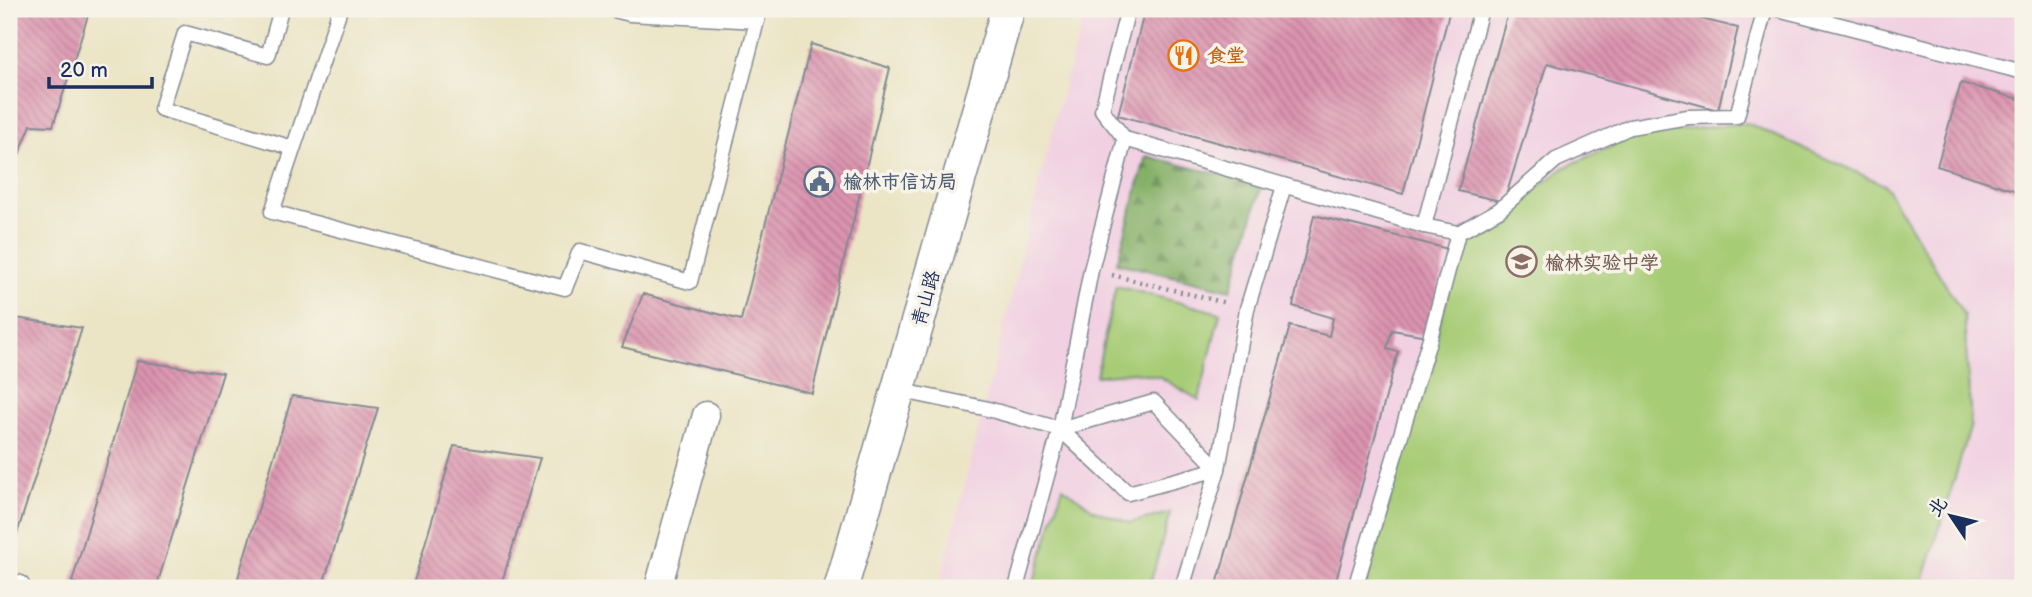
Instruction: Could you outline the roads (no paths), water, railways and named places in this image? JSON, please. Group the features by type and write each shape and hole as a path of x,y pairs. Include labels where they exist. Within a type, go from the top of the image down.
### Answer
{"street":[{"name":"青山路","path":"841,588 1008,9"},
{"path":"658,588 706,415"},
{"path":"9,586 18,588"}],"lane":[{"path":"281,9 268,55 185,33 161,109 293,148"},
{"path":"340,9 272,212 565,288 580,251 690,282 758,15 630,15 610,9"},
{"path":"1128,9 1102,110 1125,139 1424,226 1458,233 1499,210 1556,160 1630,127 1688,117 1737,116 1765,9"},
{"path":"1424,226 1481,9"},
{"path":"1778,9 2023,72"},
{"path":"1016,588 1060,429 1091,270 1125,139"},
{"path":"1182,588 1218,469 1247,309 1284,186"},
{"path":"1355,588 1430,338 1458,233"},
{"path":"898,390 984,408 1060,429 1128,493 1218,469"},
{"path":"1060,429 1154,402 1218,469"}],"place":[{"name":"食堂","path":"1184,55"},
{"name":"榆林市信访局","path":"820,181"},
{"name":"榆林实验中学","path":"1522,262"}]}
